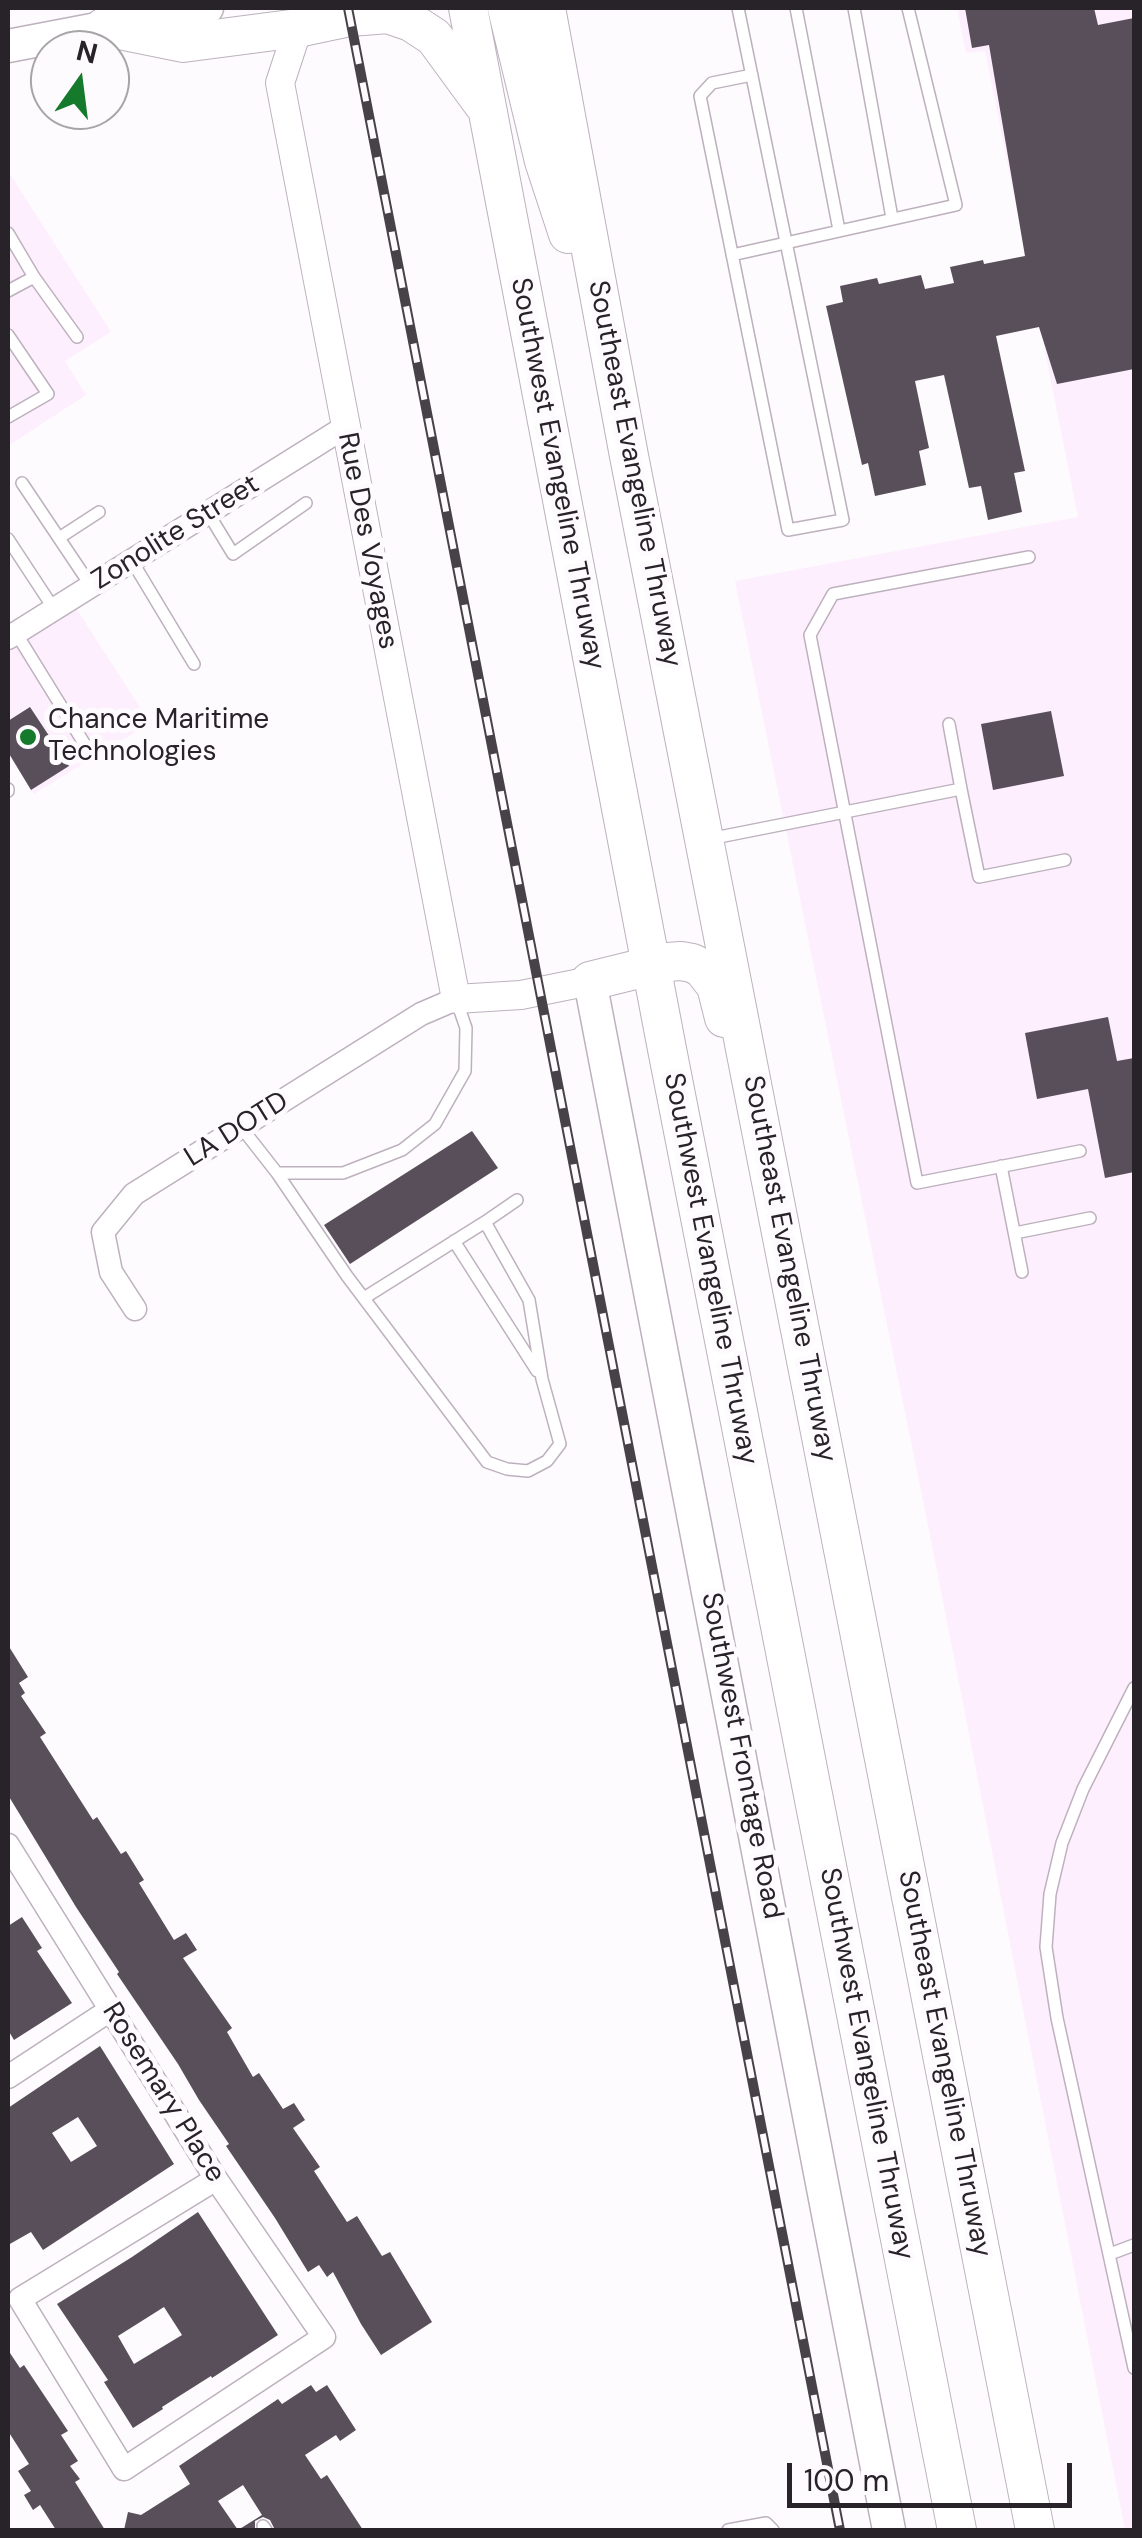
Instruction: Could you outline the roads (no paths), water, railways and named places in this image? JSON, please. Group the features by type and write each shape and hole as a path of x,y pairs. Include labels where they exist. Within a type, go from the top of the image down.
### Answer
{"highway":[{"name":"Southwest Evangeline Thruway","path":"468,8 956,2530"},
{"path":"507,8 544,161 614,374"},
{"name":"Southeast Evangeline Thruway","path":"546,8 1035,2530"},
{"path":"104,28 183,43 388,14 411,22 434,37 488,110"},
{"path":"590,981 652,966 692,963 702,968 716,986 723,1016 748,1053"},
{"path":"590,981 606,982 634,1000 667,1049"}],"main road":[{"path":"8,46 207,8"},
{"name":"Southwest Frontage Road","path":"590,981 890,2530"}],"street":[{"path":"280,83 298,28"},
{"path":"252,34 280,83"},
{"name":"Rue Des Voyages","path":"280,83 456,999"},
{"name":"Zonolite Street","path":"12,636 345,427"},
{"path":"456,999 522,995 590,981"},
{"name":"LA DOTD","path":"136,1309 112,1272 103,1232 134,1194 421,1014 456,999"},
{"name":"Rosemary Place","path":"8,1845 216,2179 324,2337 124,2469 20,2299 216,2179"},
{"path":"8,2077 110,2010"}],"lane":[{"path":"738,8 752,76 843,520 788,530 700,96 712,83 752,76"},
{"path":"796,8 839,230"},
{"path":"854,8 892,218"},
{"path":"732,255 956,205 908,8"},
{"path":"8,233 34,278 77,337"},
{"path":"8,291 34,278"},
{"path":"8,335 48,394 8,417"},
{"path":"22,483 91,586"},
{"path":"208,513 233,554 306,503"},
{"path":"59,538 99,512"},
{"path":"8,539 54,609"},
{"path":"1029,557 833,594 810,635 917,1183 1080,1151"},
{"path":"132,560 194,664"},
{"path":"12,636 87,748"},
{"path":"949,724 979,876 1065,860"},
{"path":"705,840 961,788"},
{"path":"277,1173 343,1172 402,1150 435,1124 465,1071 466,1028 456,999"},
{"path":"241,1126 487,1462 507,1470 528,1471 548,1461 560,1444 542,1379 528,1300 484,1222"},
{"path":"1001,1166 1022,1272"},
{"path":"364,1298 517,1200"},
{"path":"1014,1233 1090,1218"},
{"path":"454,1240 542,1379"},
{"path":"1134,1688 1083,1789 1062,1843 1050,1894 1046,1946 1057,2018 1134,2368"},
{"path":"1110,2254 1134,2245"},
{"path":"728,2530 766,2523 773,2530"}],"railway":[{"path":"348,8 840,2530"}],"place":[{"name":"Chance Maritime Technologies","path":"28,737"}]}
